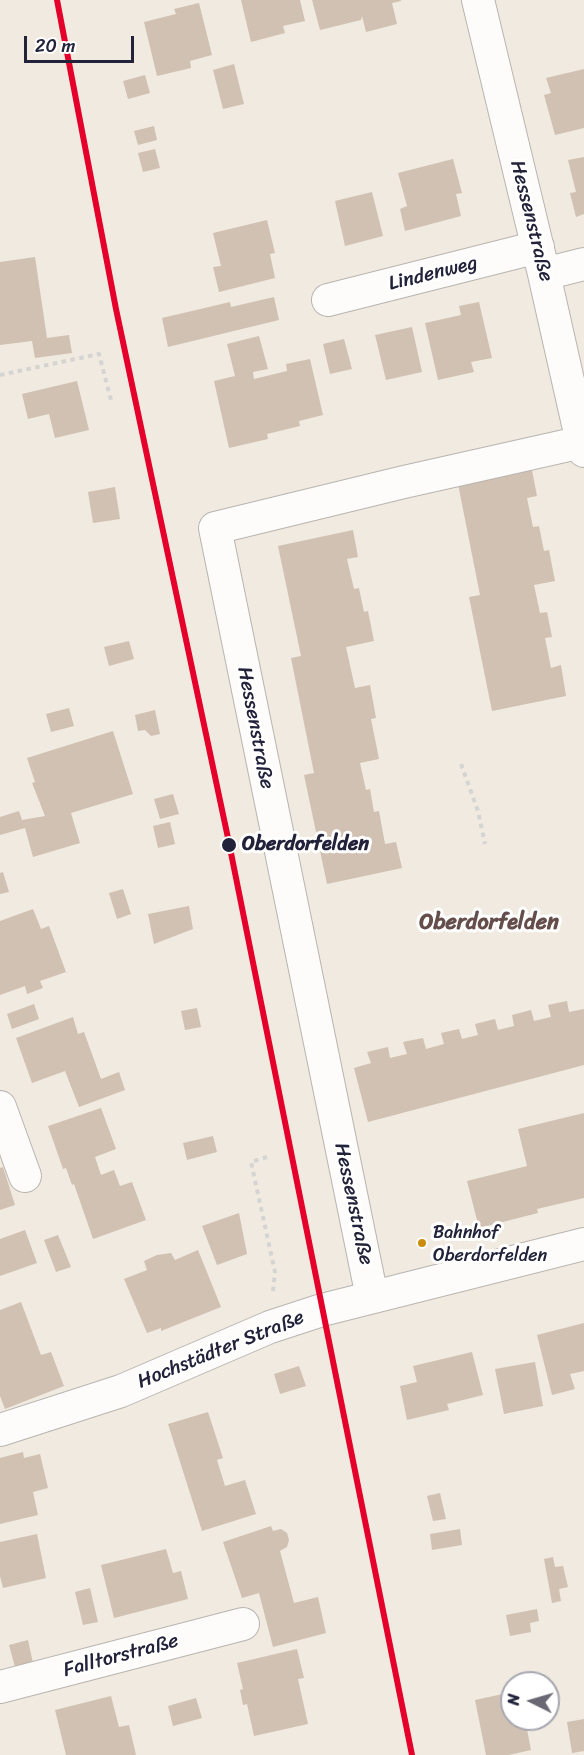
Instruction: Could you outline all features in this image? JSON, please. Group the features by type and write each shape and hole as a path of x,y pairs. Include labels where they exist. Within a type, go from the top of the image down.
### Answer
{"street":[{"name":"Hessenstraße","path":"372,1296 215,528 404,482 551,450 583,447 541,260 478,0"},
{"name":"Lindenweg","path":"328,300 541,260 584,264"},
{"path":"0,1107 25,1176"},
{"name":"Hochstädter Straße","path":"0,1430 121,1391 270,1328 372,1296 584,1244"},
{"name":"Falltorstraße","path":"0,1687 243,1624"}],"path":[{"path":"0,375 99,354 111,400"},
{"path":"461,764 478,811 485,844"},
{"path":"267,1157 250,1162 275,1272 270,1328"}],"building":[{"path":"241,0 300,0 305,21 283,26 285,33 251,42"},
{"path":"312,0 401,1 392,3 397,24 366,32 362,16 361,20 320,30"},
{"path":"199,3 212,55 190,61 191,68 157,76 144,22 176,14 174,9"},
{"path":"234,64 244,104 223,109 213,70"},
{"path":"584,69 584,128 555,135 544,95 551,93 546,78"},
{"path":"145,75 150,93 128,99 123,81"},
{"path":"154,126 157,140 138,145 134,131"},
{"path":"155,149 160,168 143,172 138,153"},
{"path":"584,157 584,214 576,217 570,193 576,192 568,160"},
{"path":"453,159 462,193 456,194 461,216 405,231 400,209 407,206 398,173"},
{"path":"372,192 383,236 345,246 335,201"},
{"path":"267,220 275,253 270,254 275,278 219,292 213,267 221,266 213,233"},
{"path":"35,257 47,338 69,335 72,353 35,358 32,341 0,345 0,262"},
{"path":"274,297 279,320 168,347 162,318 230,302 231,307"},
{"path":"479,302 492,358 471,362 474,372 438,380 425,323 461,315 459,306"},
{"path":"412,327 422,372 386,380 375,335"},
{"path":"259,336 268,369 253,372 254,379 287,371 286,364 310,359 323,415 299,421 300,426 267,434 268,439 229,448 214,381 235,376 227,344"},
{"path":"344,339 352,369 330,374 323,344"},
{"path":"77,381 89,430 55,438 49,414 28,419 22,394"},
{"path":"532,470 537,496 527,498 533,527 539,526 544,551 549,550 555,581 534,585 540,613 547,612 552,637 545,638 551,668 561,665 566,696 492,711 469,597 480,595 458,484"},
{"path":"115,487 120,519 93,523 88,492"},
{"path":"353,530 358,557 347,559 354,589 359,588 364,612 368,611 374,641 346,647 355,688 370,685 376,718 371,719 379,759 360,763 366,790 370,789 374,812 379,811 385,844 396,842 402,868 327,884 304,775 314,773 291,658 301,656 278,546"},
{"path":"129,641 134,659 109,666 104,647"},
{"path":"69,708 74,726 51,732 46,714"},
{"path":"155,710 160,734 151,736 145,730 138,731 135,715"},
{"path":"113,731 133,794 71,813 80,843 33,857 25,828 0,835 0,817 19,811 22,820 45,816 32,783 35,782 27,758"},
{"path":"173,794 179,814 160,819 154,799"},
{"path":"170,822 175,844 158,848 153,826"},
{"path":"3,872 9,892 0,894 0,873"},
{"path":"123,889 131,914 117,919 109,893"},
{"path":"189,906 193,929 154,944 148,914"},
{"path":"33,909 41,929 49,926 66,972 40,981 43,988 27,994 25,986 0,995 0,921"},
{"path":"567,1001 569,1012 584,1009 584,1065 368,1122 354,1068 371,1063 367,1052 388,1047 390,1058 407,1054 403,1042 423,1038 426,1049 444,1044 441,1033 459,1029 462,1039 478,1035 475,1024 495,1019 498,1030 514,1026 512,1015 531,1010 534,1021 551,1017 548,1005"},
{"path":"34,1004 39,1019 12,1029 7,1014"},
{"path":"197,1008 201,1027 185,1030 181,1011"},
{"path":"73,1017 78,1034 84,1032 101,1079 119,1072 125,1090 79,1107 65,1071 32,1083 16,1038"},
{"path":"101,1108 116,1149 95,1157 101,1175 114,1170 120,1186 132,1182 146,1220 93,1239 74,1184 72,1185 66,1168 63,1169 48,1126"},
{"path":"584,1113 584,1198 537,1209 538,1213 479,1228 467,1181 527,1166 518,1129"},
{"path":"213,1136 217,1152 187,1160 183,1143"},
{"path":"3,1167 15,1205 0,1210 0,1168"},
{"path":"239,1213 247,1254 217,1265 202,1226"},
{"path":"25,1230 37,1263 0,1276 0,1239"},
{"path":"58,1235 71,1267 56,1272 44,1240"},
{"path":"198,1250 221,1307 161,1331 161,1328 147,1333 124,1279 147,1270 144,1261 157,1255 171,1253 175,1260"},
{"path":"21,1302 41,1355 51,1352 64,1386 5,1409 0,1396 0,1310"},
{"path":"584,1323 584,1371 570,1374 575,1389 552,1395 537,1335"},
{"path":"472,1352 483,1395 447,1404 449,1410 407,1420 400,1386 417,1382 413,1366"},
{"path":"535,1362 543,1406 504,1414 495,1369"},
{"path":"299,1366 306,1386 280,1394 274,1374"},
{"path":"208,1412 223,1458 217,1460 225,1486 245,1480 256,1514 202,1531 168,1424"},
{"path":"23,1452 24,1458 40,1454 48,1488 33,1492 38,1515 0,1524 0,1458"},
{"path":"440,1493 446,1519 433,1521 427,1496"},
{"path":"271,1526 273,1531 281,1529 287,1533 289,1540 287,1547 280,1551 294,1603 318,1597 326,1633 273,1647 259,1593 242,1598 223,1542"},
{"path":"460,1529 462,1545 432,1550 430,1534"},
{"path":"37,1534 46,1578 3,1588 0,1576 0,1542"},
{"path":"166,1549 173,1573 181,1571 188,1599 114,1618 101,1565"},
{"path":"553,1557 555,1567 563,1566 568,1587 559,1589 561,1601 552,1603 544,1559"},
{"path":"90,1588 98,1622 83,1625 75,1592"},
{"path":"537,1609 539,1621 530,1623 531,1632 510,1636 506,1615"},
{"path":"28,1640 33,1663 15,1667 9,1645"},
{"path":"297,1649 304,1678 298,1679 308,1724 254,1736 247,1704 243,1705 240,1690 243,1689 237,1663"},
{"path":"500,1695 500,1731 527,1731 531,1750 509,1755 486,1755 475,1700"},
{"path":"111,1696 119,1727 129,1725 136,1755 66,1755 55,1710"},
{"path":"196,1698 202,1718 173,1726 168,1706"},
{"path":"584,1719 584,1751 572,1753 567,1722"}],"transit line":[{"path":"57,0 116,309 228,838 412,1755"}],"place":[{"name":"Oberdorfelden","path":"229,845"},
{"name":"Bahnhof Oberdorfelden","path":"422,1243"}],"district":[{"name":"Oberdorfelden","path":"489,923"}]}
